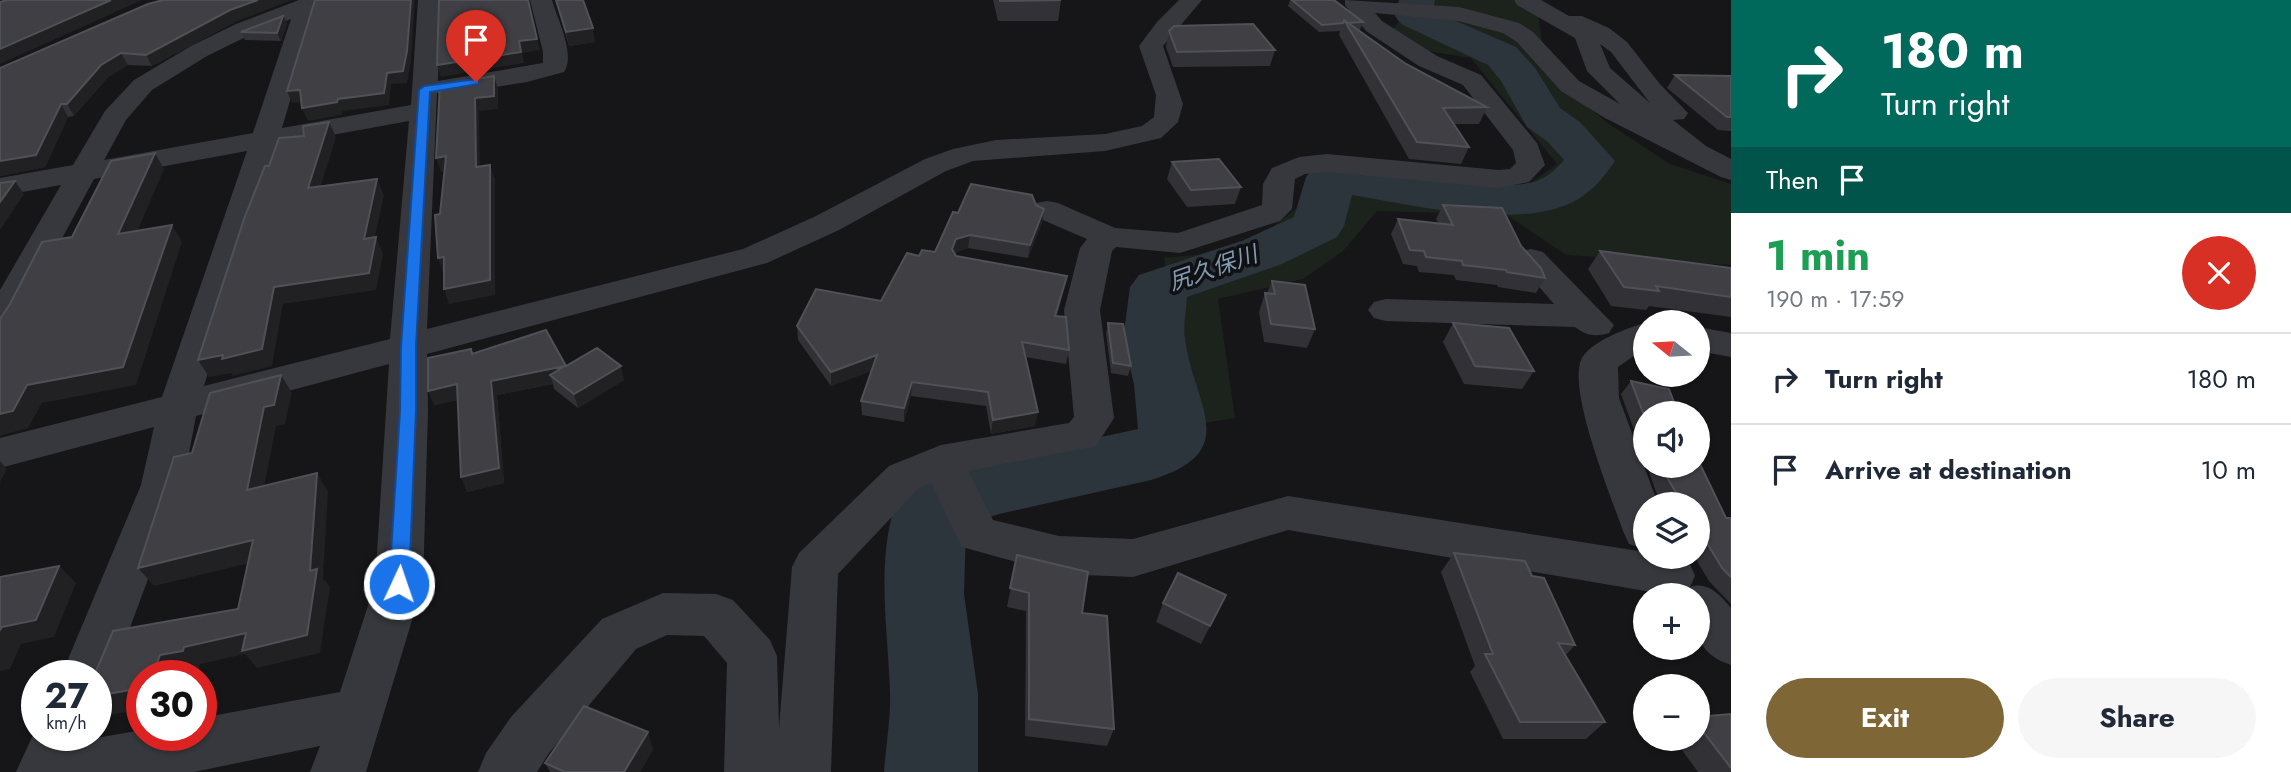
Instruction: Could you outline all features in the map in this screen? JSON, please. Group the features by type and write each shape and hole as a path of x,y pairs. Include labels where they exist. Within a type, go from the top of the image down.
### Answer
{"street":[{"path":"338,772 399,584 408,411 408,346 429,0"},
{"path":"0,187 342,124 423,100 555,67 555,52 541,0"},
{"path":"0,453 755,256 812,232 929,169 978,151 1110,142 1153,131 1164,123 1171,101 1153,60 1151,46 1191,0"},
{"path":"1525,0 1585,34 1599,71 1614,87 1716,158"},
{"path":"92,660 162,485 178,407 265,140 296,35 314,2"},
{"path":"0,320 80,173 114,117 143,85 233,34 314,2"},
{"path":"1047,210 1109,237 1180,243 1277,209 1278,184 1282,174 1299,166 1327,163 1499,179 1519,176 1531,166 1527,149 1472,80 1428,61 1374,26 1365,4 1478,18 1511,28 1525,37 1570,86 1636,124 1716,158"},
{"path":"1555,17 1578,22 1601,33 1619,47 1650,88 1716,158"},
{"path":"1716,158 1703,167 1711,178 1731,192"},
{"path":"803,772 815,567 904,477 952,483 1082,436 1094,418 1082,310 1073,278 1096,248 1109,237"},
{"path":"1531,259 1584,316"},
{"path":"1386,310 1584,316 1633,338"},
{"path":"1633,340 1599,362 1599,398 1633,496"},
{"path":"1710,341 1731,345"},
{"path":"952,483 978,534 1059,555 1133,558 1288,513 1680,583"},
{"path":"506,772 530,735 619,634 663,614 716,615 752,656 752,772"},
{"path":"1710,618 1731,643"},
{"path":"62,772 359,713"},
{"path":"44,772 53,751"}],"shaded area":[{"path":"1408,0 1516,0 1538,15 1547,73 1609,124 1670,164 1731,184 1731,265 1566,255 1507,215 1377,211 1343,251 1303,279 1218,299 1235,418 1198,424 1164,258 1243,250 1329,183 1410,183 1520,191 1557,164 1471,58 1415,49 1391,32 1411,6"}],"building":[{"path":"111,0 0,49 0,2"},
{"path":"163,0 258,0 230,10 146,55 121,53 101,65 67,104 61,104 36,155 0,161 0,68"},
{"path":"315,0 411,0 403,71 387,73 384,93 338,99 337,102 302,108 300,90 287,91"},
{"path":"439,0 528,0 537,39 519,41 521,52 437,65"},
{"path":"556,0 583,0 593,28 566,32"},
{"path":"1292,0 1334,0 1363,22 1348,23 1344,20 1343,23 1322,25"},
{"path":"283,16 277,33 241,32"},
{"path":"1344,20 1406,64 1487,107 1443,108 1469,147 1417,142"},
{"path":"1253,24 1275,50 1177,52 1169,31 1174,26"},
{"path":"1675,75 1731,76 1731,117 1727,117"},
{"path":"494,76 494,96 475,98 476,167 490,165 490,280 444,289 444,257 438,258 435,215 440,214 446,156 436,158 440,85"},
{"path":"329,122 308,188 377,179 364,239 376,237 369,273 274,287 262,349 222,359 223,355 198,360 244,219 279,138 304,136 303,126"},
{"path":"155,153 118,234 172,225 123,367 27,385 13,411 0,414 0,319 42,242 72,237 111,161"},
{"path":"1219,159 1241,187 1191,190 1172,162"},
{"path":"15,181 0,202 0,183"},
{"path":"971,184 1032,195 1036,205 1044,209 1030,245 970,235 956,239 952,249 956,256 1067,276 1055,316 1066,317 1069,350 1022,342 1038,412 993,420 988,392 912,382 904,408 861,401 877,355 831,372 797,326 816,289 881,301 907,253 919,256 922,250 935,252 953,212 958,213"},
{"path":"1443,205 1502,208 1521,246 1541,268 1545,278 1463,265 1462,261 1426,257 1424,251 1410,250 1398,219 1453,225"},
{"path":"1600,251 1731,268 1731,297 1656,286 1659,291 1624,287"},
{"path":"1272,281 1305,285 1315,329 1271,324 1265,293 1275,294"},
{"path":"1108,323 1123,324 1131,366 1113,363"},
{"path":"1453,323 1509,328 1534,371 1475,366"},
{"path":"546,330 566,366 597,348 621,366 574,394 550,375 565,366 491,381 499,468 461,477 457,384 428,391 428,358 471,349 472,354"},
{"path":"281,375 274,405 264,407 247,490 317,473 310,571 317,569 307,635 242,651 246,633 184,647 183,651 160,655 158,660 126,660 126,691 112,693 112,660 101,660 113,631 238,609 253,540 138,568 174,457 192,453 210,393"},
{"path":"1633,387 1669,389 1674,401 1639,401"},
{"path":"1707,478 1726,518 1731,518 1731,577 1710,548 1710,492 1676,492 1668,479"},
{"path":"1454,553 1525,561 1532,576 1544,578 1575,645 1558,643 1605,722 1520,722 1485,654 1493,654"},
{"path":"1017,555 1088,572 1082,613 1107,616 1114,729 1029,719 1029,593 1010,588"},
{"path":"59,566 36,620 2,627 0,630 0,577"},
{"path":"1178,573 1226,595 1210,626 1163,603"},
{"path":"584,706 648,732 624,772 565,772 545,763"},
{"path":"1731,714 1731,768 1710,741 1710,716"}],"waterway":[{"name":"尻久保川","path":"931,772 934,694 924,594 929,508 995,487 1151,454 1173,440 1166,384 1154,339 1159,287 1263,252 1318,226 1331,177 1467,197 1521,198 1558,190 1591,161 1564,132 1543,117 1520,77 1502,56 1414,16 1417,0"}],"route":[{"path":"399,584 408,411 408,346 424,90 476,82"}]}
